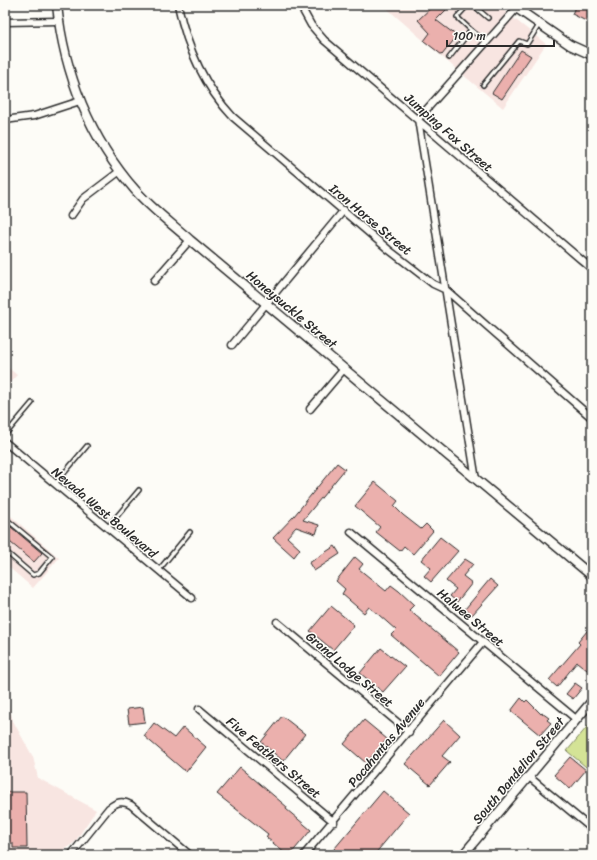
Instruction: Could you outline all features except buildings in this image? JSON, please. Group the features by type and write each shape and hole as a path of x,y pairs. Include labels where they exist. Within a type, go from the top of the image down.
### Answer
{"street":[{"name":"Honeysuckle Street","path":"57,5 58,21 72,81 80,100 100,141 120,171 149,204 190,240 592,576"},
{"name":"Iron Horse Street","path":"178,5 183,29 193,57 206,84 220,104 233,117 423,276 433,284 446,290 592,418"},
{"name":"Jumping Fox Street","path":"300,5 311,26 324,40 592,269"},
{"path":"476,480 418,119 516,6 539,25 570,45 592,55"},
{"path":"5,22 58,21"},
{"path":"5,120 34,116 80,100"},
{"path":"71,216 84,199 120,171"},
{"path":"232,345 344,210"},
{"path":"154,281 190,240"},
{"path":"310,409 344,369"},
{"name":"Nevada West Boulevard","path":"5,442 192,598"},
{"name":"Halwee Street","path":"351,532 576,720"},
{"name":"Grand Lodge Street","path":"277,622 409,732"},
{"name":"Pocahontas Avenue","path":"304,855 334,822 483,642"},
{"name":"South Dandelion Street","path":"464,854 592,701"},
{"name":"Five Feathers Street","path":"199,709 334,822"},
{"path":"528,776 592,829"},
{"path":"71,855 109,808 115,803 121,802 132,805 190,855"}],"lane":[{"path":"468,5 457,16 486,42"},
{"path":"473,5 488,18"},
{"path":"483,85 519,41 526,44 539,25"},
{"path":"449,58 471,30"},
{"path":"5,435 32,404"},
{"path":"55,484 87,446"},
{"path":"107,528 139,490"},
{"path":"5,518 52,557 39,573 33,575 5,551"},
{"path":"158,570 190,532"}],"shaded area":[{"path":"383,5 497,5 546,44 503,108"},
{"path":"5,365 17,375 5,388"},
{"path":"5,511 59,558 33,588 5,564"},
{"path":"5,693 13,721 33,757 38,778 96,810 75,842 57,855 5,855"}],"green space":[{"path":"592,721 592,772 567,751"}]}
